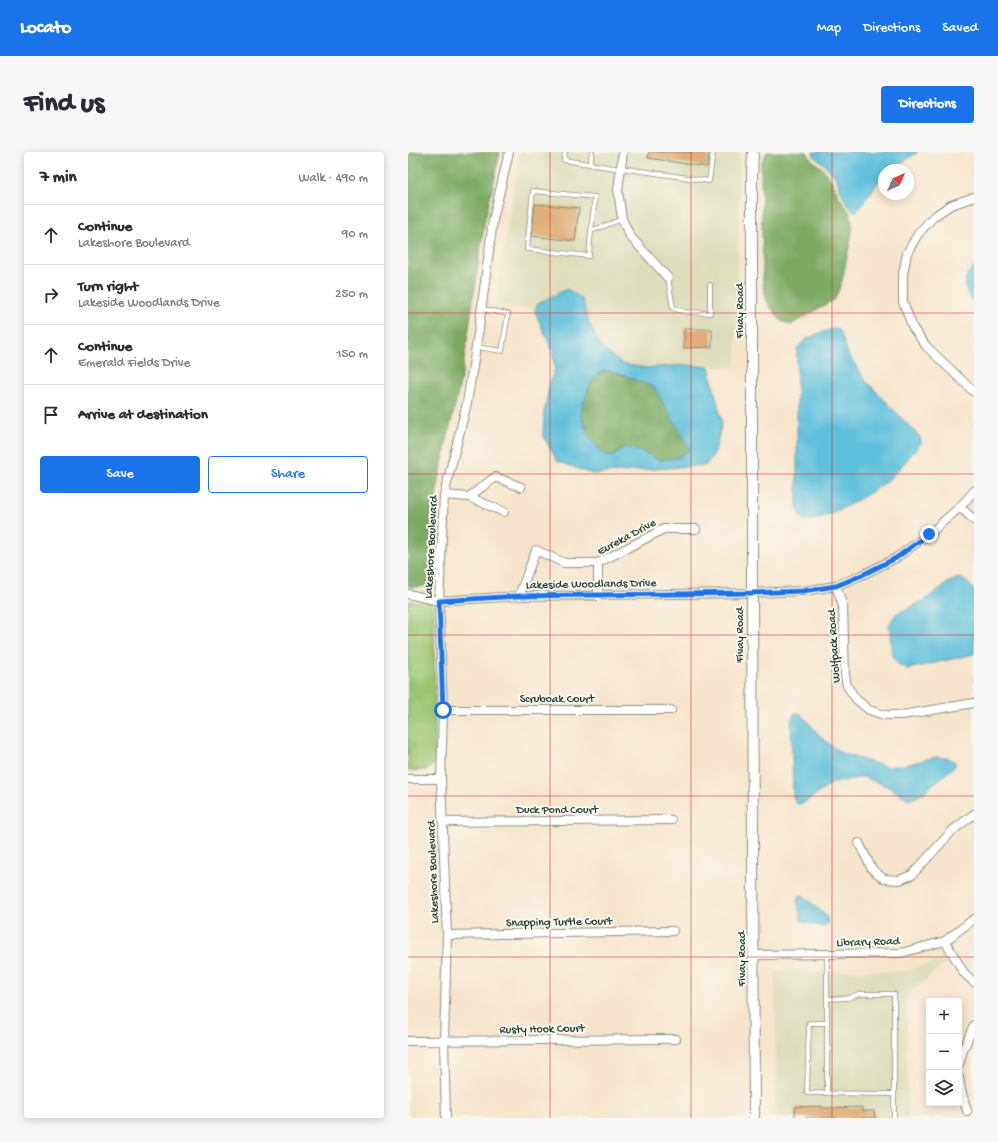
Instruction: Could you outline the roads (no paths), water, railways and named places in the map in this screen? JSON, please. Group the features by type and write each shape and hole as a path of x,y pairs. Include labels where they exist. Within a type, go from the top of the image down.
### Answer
{"street":[{"name":"Lakeshore Boulevard","path":"446,1118 444,1041 447,935 441,779 443,710 439,601 444,495 466,403 482,309 493,220 509,152"},
{"path":"623,152 618,190 622,219 630,236 668,278"},
{"name":"Fivay Road","path":"753,152 752,593 754,1118"},
{"path":"974,197 951,204 933,217 918,234 908,253 903,274 903,302 913,328 926,346 974,392"},
{"path":"469,497 495,477 521,487"},
{"name":"Lakeside Woodlands Drive","path":"408,594 439,601 519,596 752,593 803,591 836,586 896,558 929,534 960,507 974,492"},
{"path":"444,495 469,497 504,512"},
{"path":"960,507 974,520"},
{"name":"Eureka Drive","path":"598,596 598,563 664,529 696,529"},
{"path":"519,596 536,550 564,562 598,563"},
{"name":"Wolfpack Road","path":"836,586 843,606 845,675 847,686 856,699 869,710 884,715 902,715 974,703"},
{"name":"Scruboak Court","path":"443,710 671,710"},
{"path":"408,779 441,779"},
{"path":"860,843 872,869 884,879 899,880 912,876 952,831 974,814"},
{"name":"Duck Pond Court","path":"443,822 671,820"},
{"name":"Library Road","path":"754,955 901,953 945,941 974,919"},
{"name":"Snapping Turtle Court","path":"447,935 673,931"},
{"path":"945,941 964,973 974,982"},
{"path":"962,1054 974,1025"},
{"name":"Rusty Hook Court","path":"408,1041 676,1039"},
{"path":"962,1094 967,1112"}],"lane":[{"path":"565,152 564,160 709,181 713,152"},
{"path":"590,164 592,152"},
{"path":"533,191 595,197 592,231 589,256 527,250 533,191"},
{"path":"592,231 622,219"},
{"path":"668,278 673,308 685,312 710,312 710,285"},
{"path":"476,346 502,351 508,314 482,309"},
{"path":"827,954 827,1093"},
{"path":"827,999 848,998 859,994 894,994 894,1118"},
{"path":"827,1023 809,1023 807,1093 894,1094"}],"water":[{"path":"813,152 918,152 900,164 878,164 878,182 856,212 844,199 836,178 828,168 814,156"},
{"path":"974,267 974,303 968,293 965,282 969,272"},
{"path":"567,289 582,299 589,324 601,347 622,364 647,368 687,365 709,367 722,422 715,452 706,465 592,474 557,461 543,435 544,413 550,382 555,369 552,350 535,312 537,305","holes":["606,370 654,387 690,449 678,458 660,460 643,452 624,447 613,457 601,452 588,435 580,413 589,387 597,374"]},
{"path":"833,329 840,331 848,354 865,380 920,437 921,443 882,485 835,512 813,520 806,520 801,517 797,508 797,349 809,338"},
{"path":"958,578 967,582 974,590 974,654 908,669 899,665 892,656 889,625 896,614 925,600 949,582"},
{"path":"795,713 801,714 821,737 839,752 863,760 888,767 909,764 936,757 948,758 955,762 955,766 919,796 909,799 887,786 863,777 833,783 805,802 797,804 793,797 791,721"},
{"path":"800,895 804,896 826,916 828,923 824,927 803,922 801,920 797,898"}]}
